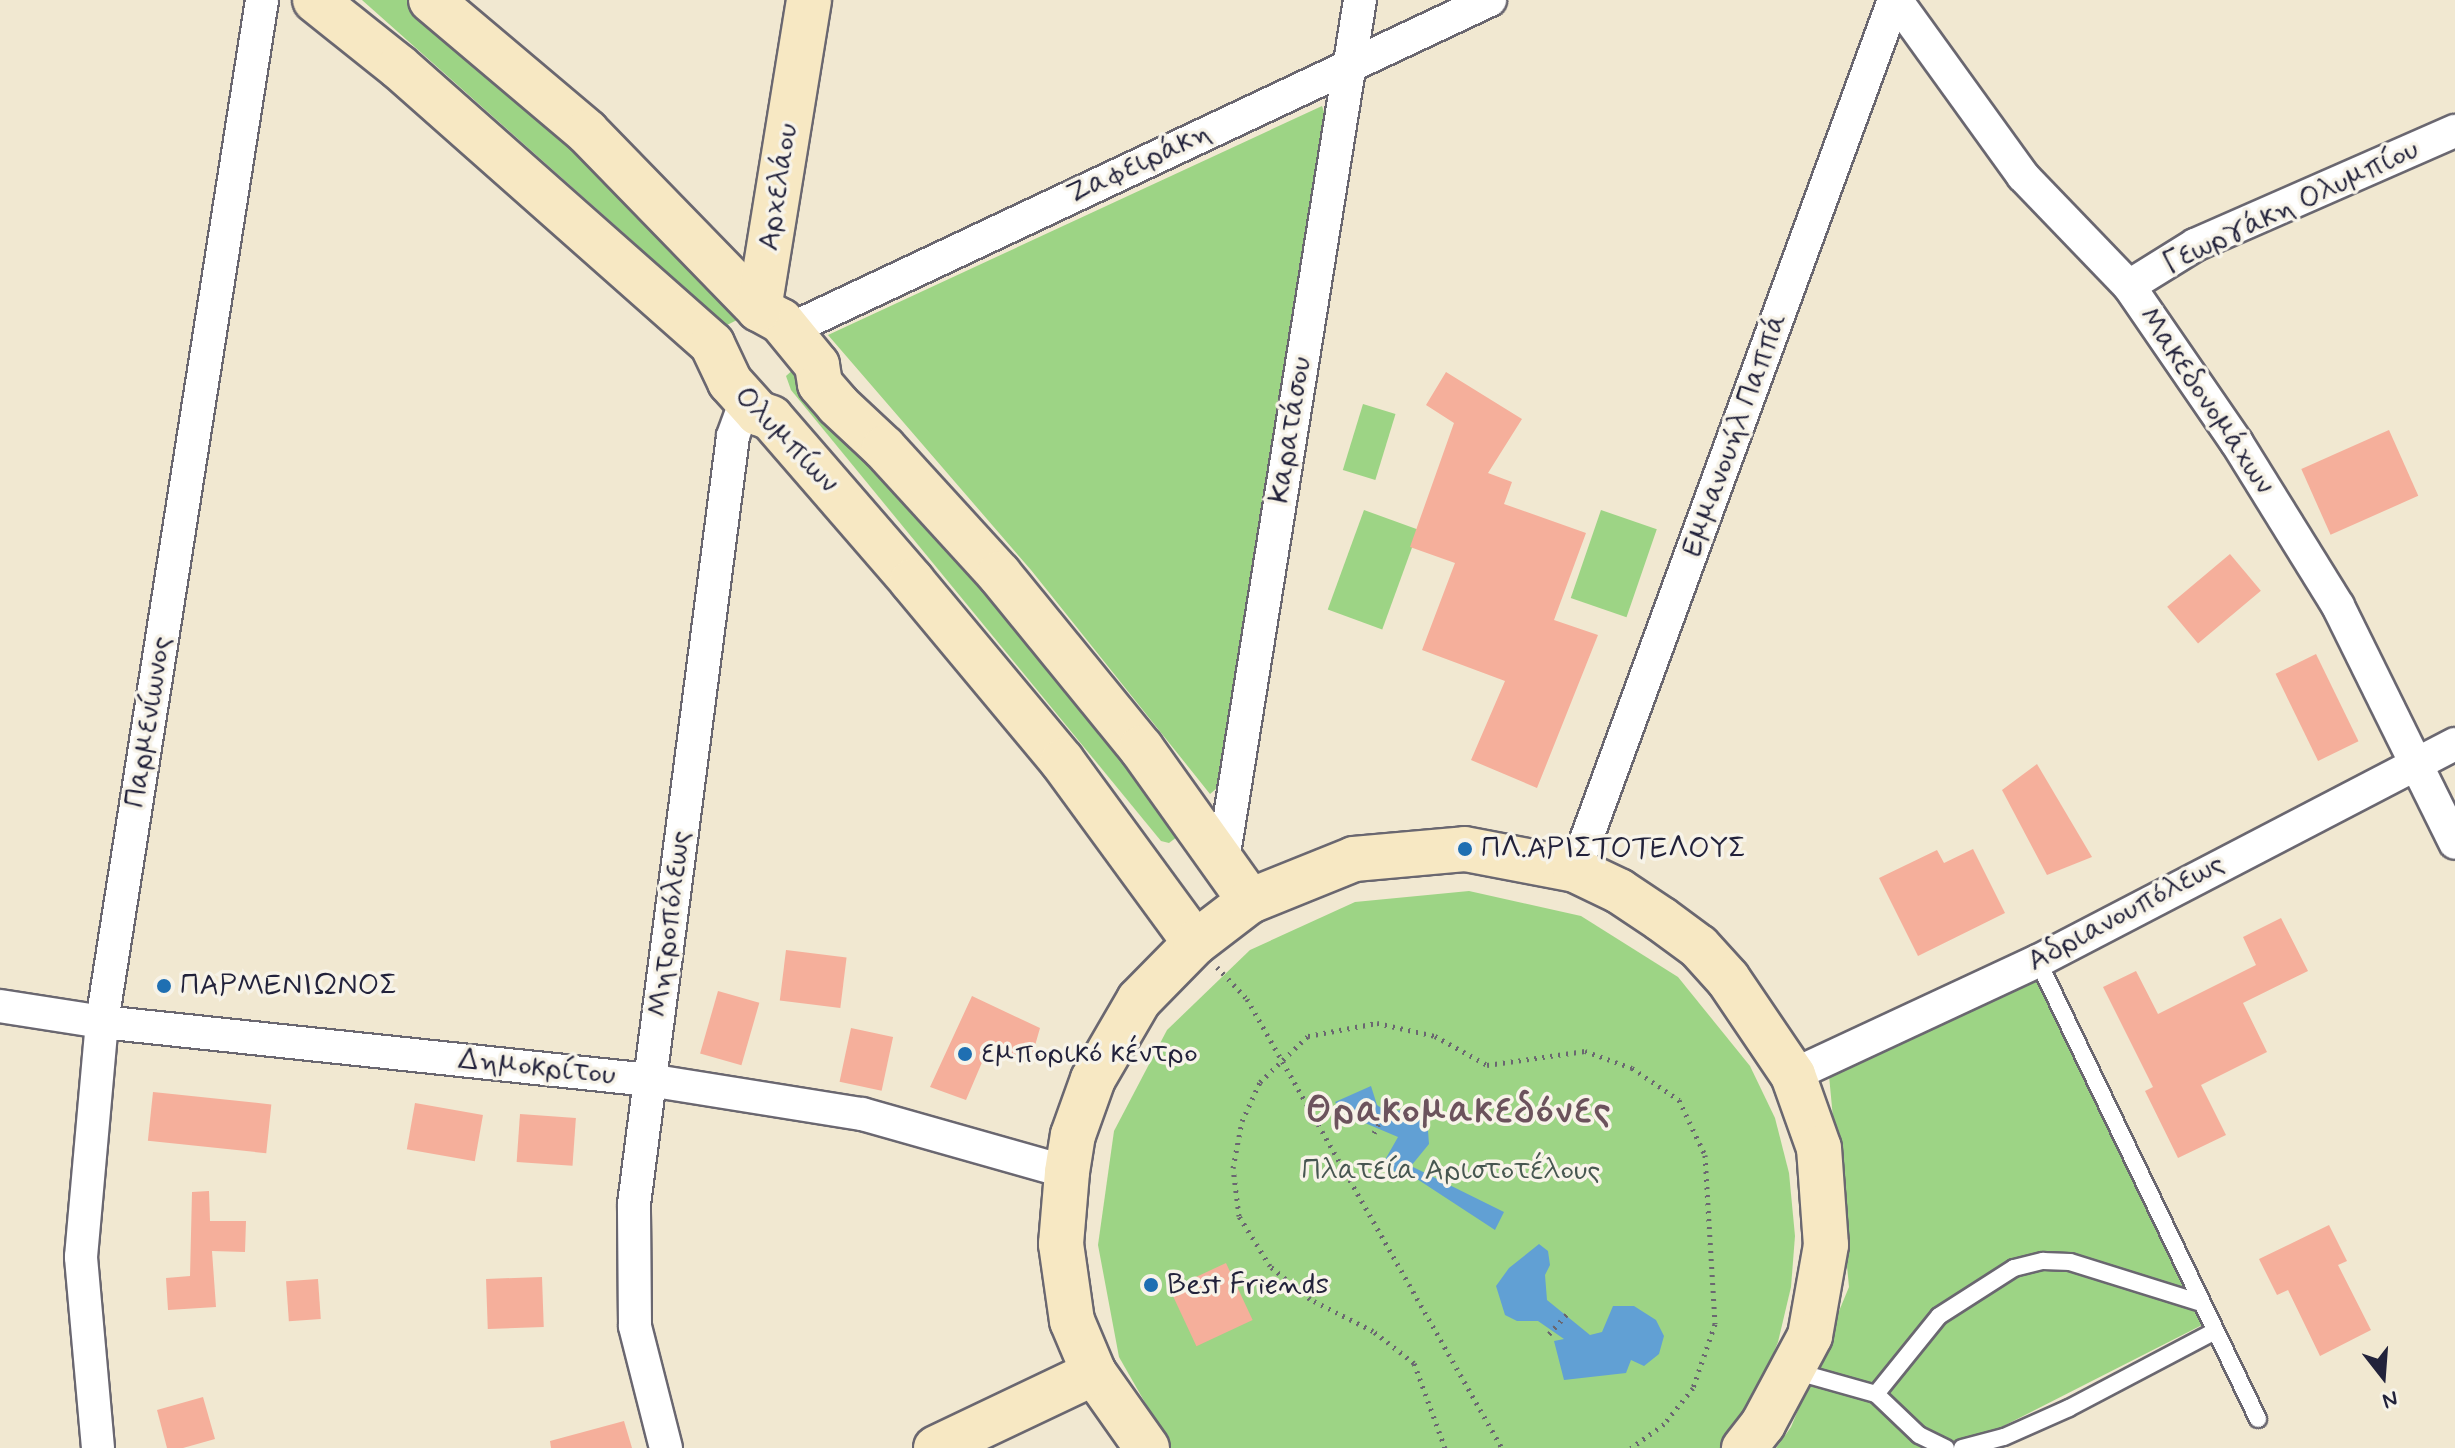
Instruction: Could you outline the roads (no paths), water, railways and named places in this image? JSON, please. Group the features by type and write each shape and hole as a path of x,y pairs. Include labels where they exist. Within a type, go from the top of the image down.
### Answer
{"street":[{"name":"Παρμενίωνος","path":"98,1448 81,1257 102,1022 262,0"},
{"name":"Ολυμπίων","path":"315,0 399,67 712,344 730,382 759,409 1062,761 1195,943"},
{"name":"Ολυμπίων","path":"431,0 587,132 817,365 820,384 999,574 1141,748 1250,901"},
{"name":"Αρχελάου","path":"774,319 809,0"},
{"name":"Καρατάσου","path":"1223,860 1360,0"},
{"name":"Ζαφειράκη","path":"774,319 1348,66 1490,0"},
{"name":"Μακεδονομάχων","path":"1895,0 2023,176 2129,286 2304,547 2417,761 2455,843"},
{"name":"Εμμανουήλ Παππά","path":"1575,870 1895,0"},
{"name":"Γεωργάκη Ολυμπίου","path":"2129,286 2195,245 2455,131"},
{"path":"712,344 725,317 745,308 774,319"},
{"path":"759,409 787,416 804,408 820,384"},
{"name":"Μητροπόλεως","path":"666,1448 635,1326 634,1204 733,436 759,409"},
{"name":"Αδριανουπόλεως","path":"1793,1075 2038,961 2417,761 2455,744"},
{"path":"1147,1448 1094,1373 1072,1321 1061,1244 1067,1172 1073,1135 1093,1079 1139,1000 1195,943 1250,901 1354,859 1465,849 1575,870 1619,891 1699,947 1755,1013 1793,1075 1819,1148 1826,1245 1810,1336 1763,1424 1744,1448"},
{"name":"Δημοκρίτου","path":"0,1006 102,1022 649,1080 862,1114 1067,1172"},
{"path":"936,1448 1094,1373"}],"lane":[{"path":"2038,961 2258,1419"},
{"path":"1876,1394 1939,1316 2014,1268 2043,1261 2070,1262 2202,1303"},
{"path":"1962,1448 2004,1437 2069,1408 2215,1331"},
{"path":"1794,1370 1876,1394 1919,1435 1946,1448"}],"water":[{"path":"1371,1086 1377,1105 1387,1112 1410,1109 1427,1117 1429,1144 1411,1166 1504,1212 1495,1230 1417,1179 1381,1167 1398,1137 1346,1115 1335,1102"},
{"path":"1539,1244 1548,1251 1550,1265 1545,1275 1547,1300 1590,1335 1602,1332 1613,1306 1634,1306 1656,1320 1664,1336 1659,1354 1644,1366 1631,1360 1626,1373 1564,1380 1554,1341 1564,1339 1538,1321 1517,1321 1505,1315 1496,1286 1509,1268"}],"place":[{"name":"ΠΛ.ΑΡΙΣΤΟΤΕΛΟΥΣ","path":"1465,849"},
{"name":"ΠΑΡΜΕΝΙΩΝΟΣ","path":"164,986"},
{"name":"εμπορικό κέντρο","path":"965,1054"},
{"name":"Best Friends","path":"1151,1285"}],"district":[{"name":"Θρακομακεδόνες","path":"1459,1112"}],"park label":[{"name":"Πλατεία Αριστοτέλους","path":"1451,1171"}]}
